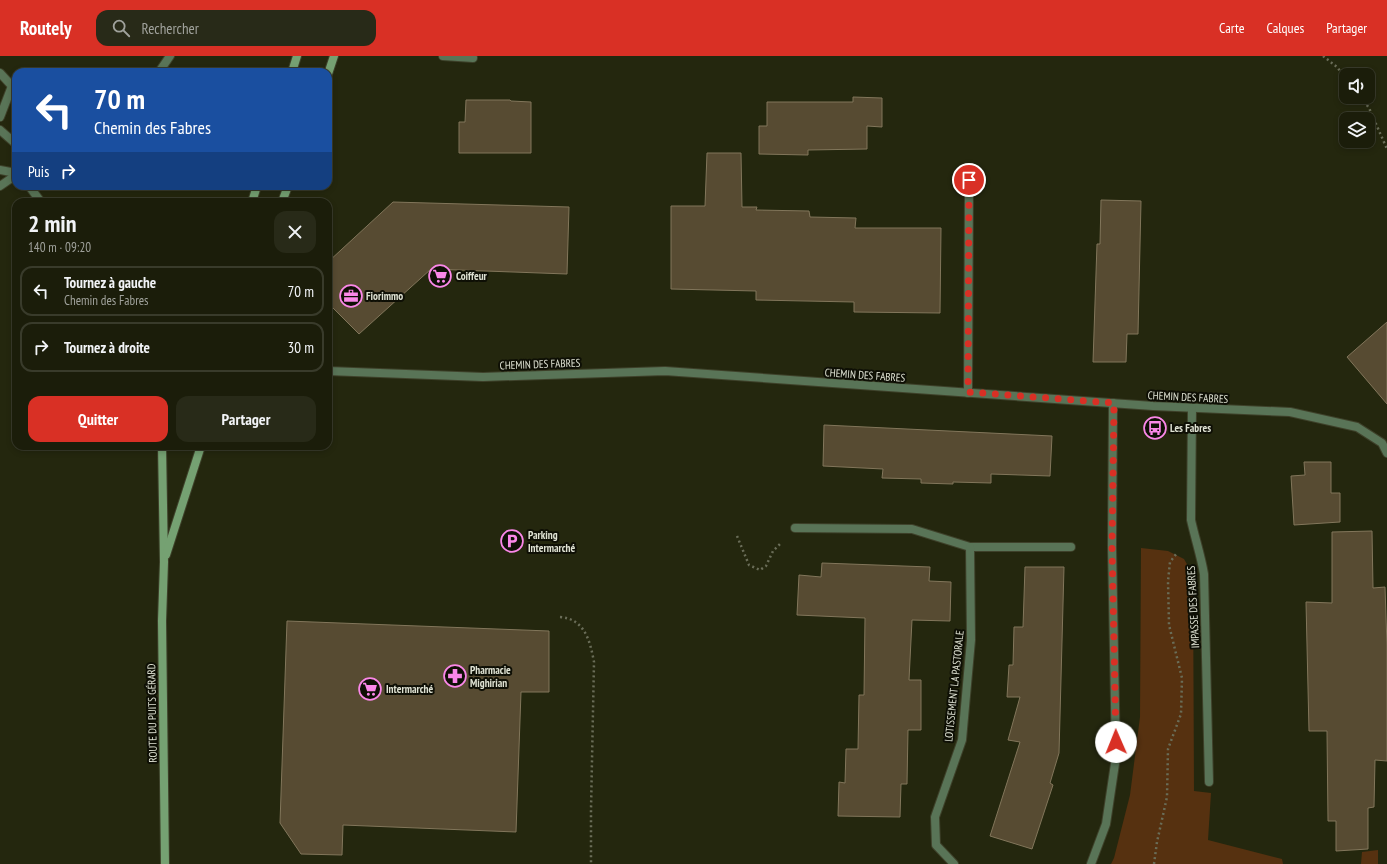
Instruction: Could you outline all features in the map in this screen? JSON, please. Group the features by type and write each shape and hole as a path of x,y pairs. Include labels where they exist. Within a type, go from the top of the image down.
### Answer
{"main road":[{"path":"293,68 297,56"},
{"path":"330,68 334,56"},
{"name":"ROUTE DU PUITS GÉRARD","path":"162,450 164,562 162,621 165,864"},
{"name":"ROUTE DU PUITS GÉRARD","path":"164,562 200,450"}],"street":[{"path":"162,68 170,56"},
{"path":"443,56 473,58"},
{"path":"0,73 12,86 0,117"},
{"path":"0,130 12,140"},
{"path":"0,170 12,173"},
{"path":"0,186 12,177"},
{"path":"968,392 969,180"},
{"name":"CHEMIN DES FABRES","path":"332,371 483,377 665,371 1114,403 1290,412 1357,427 1382,443 1387,453"},
{"path":"1091,864 1106,824 1116,757 1112,547 1114,403"},
{"name":"IMPASSE DES FABRES","path":"1192,408 1191,520 1204,574 1209,782"},
{"path":"796,528 912,529 970,547 1071,547"},
{"name":"LOTISSEMENT LA PASTORALE","path":"954,864 936,845 935,817 962,740 971,640 970,547"}],"path":[{"path":"1323,56 1339,69"},
{"path":"1366,104 1387,149"},
{"path":"737,536 749,565 760,570 766,566 773,551 796,528"},
{"path":"1154,864 1157,842 1167,797 1168,749 1182,714 1182,678 1169,625 1168,581 1170,562 1178,551 1195,538"},
{"path":"560,617 570,618 582,627 589,639 594,662 591,864"}],"shaded area":[{"path":"1141,548 1168,551 1184,559 1193,575 1194,791 1211,793 1208,840 1282,859 1283,864 1111,864 1114,858 1130,795 1140,717"},
{"path":"1378,850 1378,864 1361,864 1362,852"}],"building":[{"path":"853,97 882,98 882,127 867,126 867,149 808,150 808,155 759,154 759,126 767,126 767,102 853,102"},
{"path":"466,100 510,100 531,102 531,153 459,153 459,122 465,122"},
{"path":"707,153 741,153 742,207 757,207 756,210 809,211 810,217 856,218 855,228 941,228 940,313 854,312 854,302 756,300 756,291 671,289 671,206 705,206"},
{"path":"1101,200 1141,201 1138,334 1127,334 1126,362 1093,362 1097,244 1100,244"},
{"path":"393,202 569,207 567,274 431,269 359,334 332,307 332,258"},
{"path":"1387,322 1387,404 1347,357"},
{"path":"824,425 1052,436 1050,476 991,474 991,483 921,483 921,479 882,478 883,469 823,466"},
{"path":"1304,462 1331,462 1331,493 1340,493 1340,522 1294,525 1291,476 1305,475"},
{"path":"1372,531 1373,588 1385,587 1387,646 1387,761 1375,760 1374,807 1368,808 1368,849 1336,851 1336,821 1328,821 1327,731 1309,731 1306,602 1332,603 1332,532"},
{"path":"822,563 930,567 929,581 951,582 950,621 912,620 909,680 921,680 921,730 908,730 907,784 901,784 900,817 838,816 839,782 845,783 846,749 858,749 859,695 864,695 865,618 797,615 799,575 821,577"},
{"path":"1025,567 1064,567 1059,753 1050,783 1053,785 1032,849 990,836 1020,742 1008,740 1020,697 1007,697 1009,665 1013,665 1014,627 1023,627"},
{"path":"287,621 549,631 549,692 521,692 516,832 343,825 342,855 301,854 280,823"}],"place":[{"name":"Coiffeur","path":"440,276"},
{"name":"Fiorimmo","path":"351,296"},
{"name":"Les Fabres","path":"1155,428"},
{"name":"Parking Intermarché","path":"512,541"},
{"name":"Pharmacie Mighirian","path":"455,676"},
{"name":"Intermarché","path":"370,689"}],"route":[{"path":"969,180 968,392 1114,403 1112,547 1116,742"}]}
